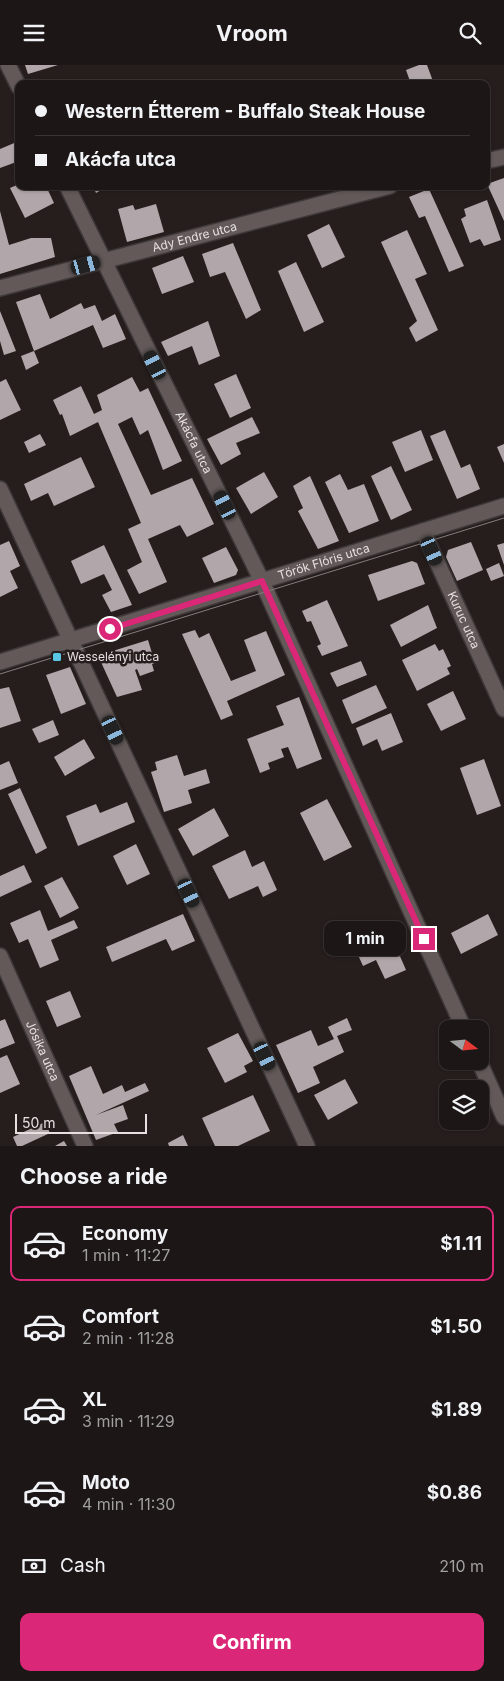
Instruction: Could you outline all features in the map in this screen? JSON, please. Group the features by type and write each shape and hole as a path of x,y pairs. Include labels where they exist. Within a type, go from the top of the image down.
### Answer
{"street":[{"path":"8,65 16,80"},
{"path":"490,160 504,157"},
{"name":"Akácfa utca","path":"69,190 262,581 460,1020"},
{"name":"Ady Endre utca","path":"0,288 374,190"},
{"path":"0,489 307,1146"},
{"name":"Török Flóris utca","path":"0,662 504,507"},
{"name":"Kuruc utca","path":"423,531 504,709"},
{"name":"Jósika utca","path":"0,955 85,1146"},
{"path":"483,1070 504,1117"}],"building":[{"path":"25,65 58,65 28,74"},
{"path":"419,65 427,65 433,80 410,80 406,70"},
{"path":"15,143 15,162 0,168 0,149"},
{"path":"504,178 504,221 490,190 490,183"},
{"path":"15,186 15,190 48,190 54,203 25,218 10,188"},
{"path":"429,190 464,266 449,272 425,216 419,218 409,197"},
{"path":"487,200 501,240 484,246 480,239 470,243 461,219 466,216 464,209"},
{"path":"156,204 164,232 127,242 118,209 133,205 135,210"},
{"path":"0,211 9,245 31,238 51,238 55,257 0,274"},
{"path":"329,224 345,257 322,268 307,235"},
{"path":"407,230 427,274 415,279 438,330 416,342 409,328 417,321 381,242"},
{"path":"233,243 261,310 246,319 225,272 210,277 202,254"},
{"path":"183,256 194,282 162,294 152,268"},
{"path":"296,262 324,322 304,332 278,271"},
{"path":"40,294 50,319 81,303 84,309 95,305 102,321 115,314 126,339 103,348 93,325 34,351 16,302"},
{"path":"0,311 16,351 4,355 0,341"},
{"path":"208,321 220,356 199,365 192,346 168,356 161,342"},
{"path":"34,351 39,363 26,370 21,356"},
{"path":"236,374 251,408 230,418 214,384"},
{"path":"132,377 140,392 148,388 182,461 163,470 148,430 140,435 132,417 118,424 151,495 192,478 214,524 187,537 180,525 148,539 167,582 139,594 127,570 142,562 128,529 141,523 98,422 70,436 62,414 60,415 53,400 81,386 94,414 102,410 97,395"},
{"path":"6,379 21,410 0,420 0,382"},
{"path":"252,417 260,433 236,443 241,454 221,465 207,439"},
{"path":"421,430 433,460 405,472 392,442"},
{"path":"445,430 461,468 470,464 480,489 457,499 430,436"},
{"path":"40,434 46,445 29,453 24,442"},
{"path":"504,444 504,463 497,447"},
{"path":"81,457 95,487 54,506 48,493 31,501 24,484"},
{"path":"391,466 412,510 391,520 371,476"},
{"path":"264,472 278,497 251,514 236,488"},
{"path":"340,474 348,490 364,484 379,521 349,533 325,482"},
{"path":"310,476 339,541 318,549 298,511 303,508 293,486"},
{"path":"9,541 20,566 10,571 18,588 0,597 0,545"},
{"path":"471,542 483,570 457,581 446,557 448,550"},
{"path":"504,543 504,565 497,545"},
{"path":"104,545 132,605 111,612 102,595 112,590 104,574 81,584 71,561"},
{"path":"226,547 238,570 236,575 214,583 202,558"},
{"path":"412,561 417,563 425,584 378,601 368,575"},
{"path":"499,563 504,576 491,581 486,569"},
{"path":"327,600 348,646 322,656 317,646 321,644 311,621 307,622 302,611"},
{"path":"428,605 437,628 401,647 390,625"},
{"path":"195,630 199,638 209,633 231,681 256,671 244,640 266,631 285,675 227,701 233,715 221,720 182,634"},
{"path":"148,640 155,663 152,664 154,671 140,676 137,669 135,670 142,690 117,697 100,660 103,654"},
{"path":"435,644 439,651 443,649 451,666 447,668 450,674 417,691 402,660"},
{"path":"361,661 367,675 337,687 330,673"},
{"path":"70,667 86,704 61,714 46,675"},
{"path":"376,685 387,708 352,724 342,700"},
{"path":"9,687 21,721 0,728 0,689"},
{"path":"453,691 466,719 441,731 427,704"},
{"path":"299,697 322,759 297,769 288,747 281,749 284,757 268,763 270,769 260,773 247,739 284,725 276,706"},
{"path":"391,713 403,742 382,751 377,739 363,746 356,728"},
{"path":"53,720 59,735 39,743 32,729"},
{"path":"84,739 95,758 65,776 54,757"},
{"path":"177,755 184,776 206,769 210,783 188,790 192,803 164,812 151,772 157,770 155,762"},
{"path":"484,759 501,806 477,815 460,768"},
{"path":"9,761 18,783 0,790 0,765"},
{"path":"20,788 47,848 36,854 8,794"},
{"path":"327,799 352,847 324,861 300,813"},
{"path":"127,802 135,822 78,846 66,816 96,804 100,813"},
{"path":"214,808 229,836 193,856 178,829"},
{"path":"136,844 150,874 127,885 113,856"},
{"path":"245,850 252,867 264,861 277,890 263,897 258,886 229,899 212,866"},
{"path":"24,865 32,882 0,897 0,876"},
{"path":"62,877 79,908 60,918 44,886"},
{"path":"40,910 48,931 74,920 78,928 51,940 59,960 40,968 28,939 19,943 10,923"},
{"path":"183,914 195,941 172,951 166,939 112,962 106,947"},
{"path":"488,914 498,935 461,954 451,933"},
{"path":"389,931 406,970 385,979 376,960 363,966 354,946"},
{"path":"70,991 81,1017 57,1027 46,1001"},
{"path":"347,1018 352,1030 337,1036 344,1052 313,1067 320,1083 298,1093 276,1045 311,1030 318,1046 334,1039 328,1027"},
{"path":"5,1019 15,1043 0,1049 0,1021"},
{"path":"238,1033 253,1061 244,1066 247,1072 225,1083 207,1048"},
{"path":"7,1055 20,1084 0,1093 0,1058"},
{"path":"91,1066 103,1094 122,1085 125,1092 145,1083 149,1091 96,1115 123,1105 128,1119 114,1124 118,1132 96,1140 69,1076"},
{"path":"345,1079 358,1103 328,1120 314,1095"},
{"path":"253,1095 270,1131 238,1146 215,1146 202,1118"},
{"path":"45,1122 50,1133 22,1146 17,1146 13,1137"},
{"path":"183,1135 188,1146 169,1146 168,1143"},
{"path":"64,1141 67,1146 55,1146"}],"tram line":[{"path":"0,674 504,518"}],"place":[{"name":"Wesselényi utca","path":"57,657"}],"route":[{"path":"110,629 262,581 424,939"}]}
